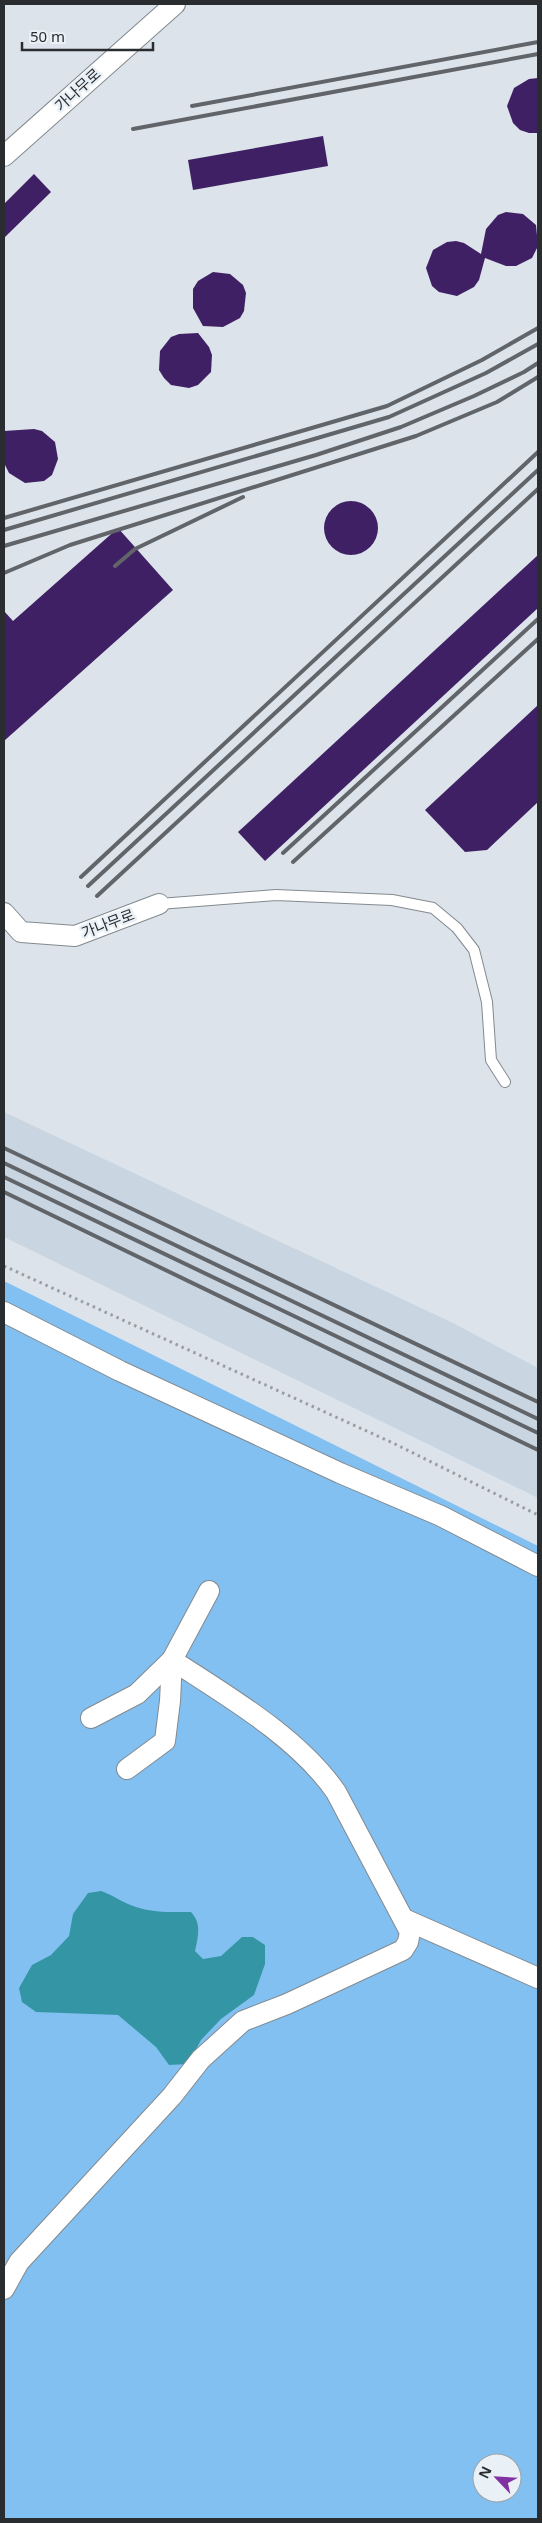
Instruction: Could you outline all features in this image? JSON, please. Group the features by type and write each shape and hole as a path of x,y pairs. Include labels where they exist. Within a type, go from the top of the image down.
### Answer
{"street":[{"name":"가나무로","path":"4,156 175,4"},
{"name":"가나무로","path":"4,913 21,932 75,936 159,904"},
{"path":"4,1312 120,1371 340,1473 442,1516 538,1566"},
{"path":"91,1718 137,1694 172,1660 209,1591"},
{"path":"127,1770 165,1741 170,1701 172,1660"},
{"path":"4,2289 19,2262 172,2096 201,2059 243,2021 286,2004 403,1950 408,1942 410,1932 404,1919 336,1792 325,1776 263,1721 172,1660"},
{"path":"404,1919 538,1978"}],"lane":[{"path":"159,904 276,895 392,900 433,908 457,928 474,950 487,1002 491,1060 505,1082"}],"path":[{"path":"4,1266 393,1443 538,1515"}],"shaded area":[{"path":"4,1112 453,1323 538,1368 538,1498 4,1237"},
{"path":"4,1281 538,1546 538,2519 4,2519"},
{"path":"101,1891 143,1909 164,1912 191,1912 198,1926 195,1951 203,1959 221,1956 242,1937 253,1937 265,1945 265,1964 254,1995 221,2019 201,2040 188,2064 169,2065 156,2047 118,2015 36,2012 22,2002 19,1988 32,1965 51,1955 69,1936 73,1914 88,1893"}],"building":[{"path":"538,78 538,133 529,133 520,130 513,123 507,106 514,88 529,79"},
{"path":"323,136 328,166 193,190 188,160"},
{"path":"34,174 51,192 4,238 4,204"},
{"path":"506,212 523,214 536,225 538,246 532,258 516,266 506,266 485,258 479,280 474,287 457,296 439,292 432,286 426,268 433,250 447,242 456,241 464,243 481,254 486,229 498,215"},
{"path":"213,272 230,274 243,285 246,293 244,311 240,318 223,327 203,326 193,308 193,289 198,281"},
{"path":"198,333 209,347 212,355 211,372 198,385 189,388 171,385 159,370 160,351 171,337 179,334"},
{"path":"34,429 42,431 55,442 58,459 52,475 44,481 25,483 9,473 4,463 4,431"},
{"path":"346,501 356,501 366,505 374,513 378,528 374,543 366,551 356,555 346,555 336,551 328,543 324,533 324,523 328,513 336,505"},
{"path":"118,528 173,590 4,741 4,611 13,621"},
{"path":"538,555 538,608 265,861 238,832"},
{"path":"538,705 538,802 487,850 465,852 425,810"}],"railway":[{"path":"192,106 538,42"},
{"path":"133,129 538,54"},
{"path":"4,518 387,406 482,360 538,328"},
{"path":"4,530 389,417 486,373 538,344"},
{"path":"4,546 316,455 401,427 474,396 524,372 538,363"},
{"path":"4,573 70,545 416,436 497,402 538,377"},
{"path":"81,877 538,452"},
{"path":"88,886 538,470"},
{"path":"97,896 538,489"},
{"path":"115,566 135,549 243,497"},
{"path":"283,853 538,619"},
{"path":"293,862 538,639"},
{"path":"4,1148 538,1402"},
{"path":"4,1163 538,1419"},
{"path":"4,1177 538,1433"},
{"path":"4,1192 538,1450"}]}
